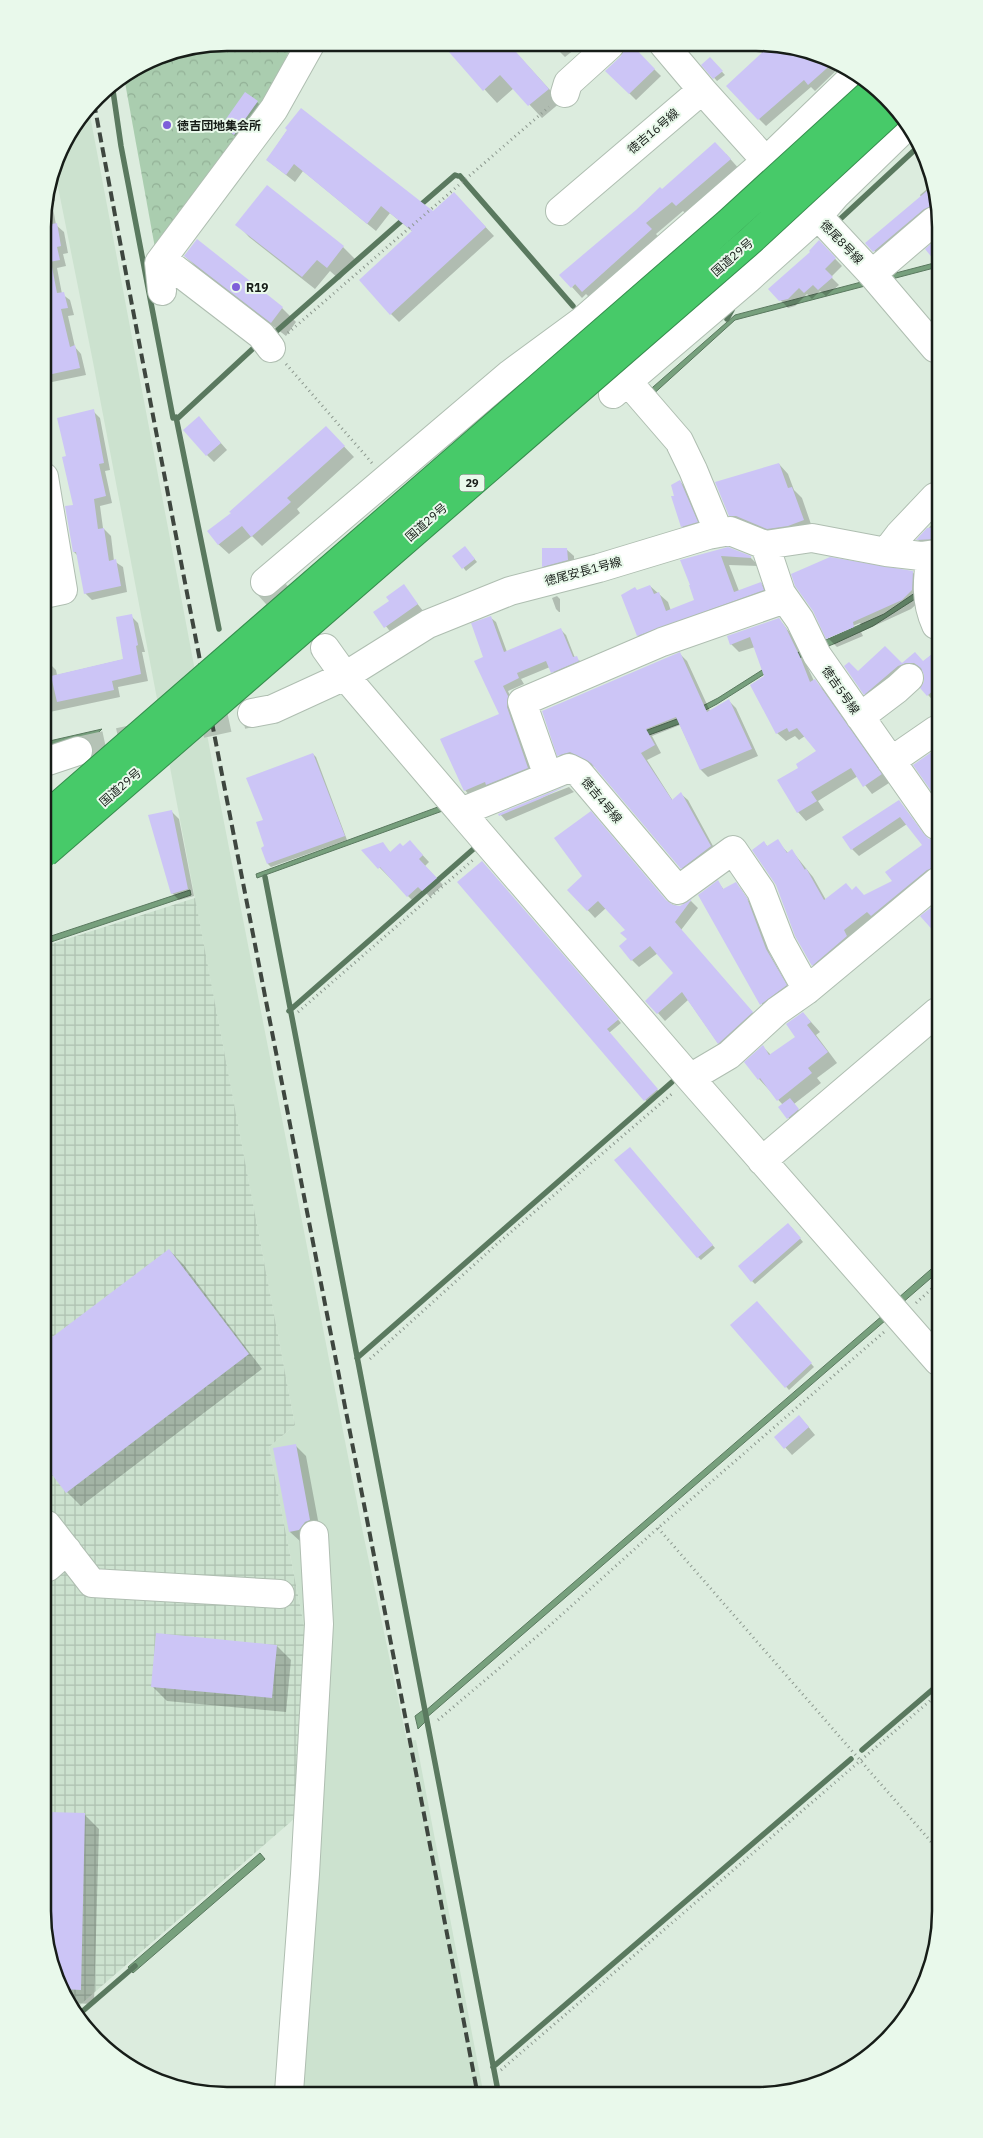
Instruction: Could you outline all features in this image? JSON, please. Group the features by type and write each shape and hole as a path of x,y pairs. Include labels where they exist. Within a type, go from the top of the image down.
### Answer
{"highway":[{"name":"29","path":"52,811 728,223 870,93"},
{"name":"国道29号","path":"52,846 750,241 889,112"}],"street":[{"path":"565,94 568,83 603,51"},
{"path":"669,51 766,161"},
{"path":"162,290 159,263 274,108 306,52"},
{"path":"265,582 510,374 582,321 766,161 850,79"},
{"name":"徳吉16号線","path":"560,211 702,90"},
{"path":"718,534 693,470 678,441 621,388 818,216 836,194 902,130"},
{"name":"徳尾8号線","path":"818,216 872,274 932,223"},
{"path":"162,259 261,335 271,348"},
{"path":"872,274 932,344"},
{"path":"886,552 899,535 932,500"},
{"path":"52,524 63,590 52,592"},
{"name":"徳尾安長1号線","path":"252,713 273,709 345,676 428,624 510,591 718,534 730,532 765,545 812,538 886,552 921,556 932,554"},
{"name":"徳吉5号線","path":"765,545 781,593 800,620 816,655 932,819"},
{"path":"932,560 926,591 932,615"},
{"path":"548,776 522,702 662,642 785,599"},
{"path":"325,648 345,676 489,845 931,1353"},
{"path":"860,717 898,689 909,678"},
{"path":"891,761 932,733"},
{"path":"52,760 78,750"},
{"name":"徳吉4号線","path":"461,812 569,768 579,773 678,890 732,850 761,890 781,943 806,990"},
{"path":"690,1078 729,1055 777,1011 806,990 932,886"},
{"path":"762,1161 932,1017"},
{"path":"289,2087 305,1874 319,1624 314,1535"},
{"path":"51,1539 57,1559 92,1583 280,1594"}],"path":[{"path":"386,479 271,348 565,94"},
{"path":"298,1012 489,845"},
{"path":"370,1359 497,1244 690,1078"},
{"path":"438,1720 548,1627 658,1528 931,1290"},
{"path":"658,1528 931,1842"},
{"path":"501,2070 931,1701"}],"shaded area":[{"path":"90,117 213,766 363,1533 407,1741 416,1740 482,2087 284,2087 312,1667 269,1447 295,1425 93,362 57,182 69,149"},
{"path":"932,264 932,269 735,320 649,398 645,394 735,315"},
{"path":"922,588 923,594 873,626 774,668 717,704 679,724 611,749 610,744 677,719 718,698 770,665 884,614"},
{"path":"102,729 94,737 52,747 52,740"},
{"path":"446,804 448,809 257,878 256,874"},
{"path":"190,890 191,895 52,942 52,936"},
{"path":"195,898 295,1425 269,1447 312,1667 302,1812 79,2005 69,1989 57,1956 51,1911 52,944"},
{"path":"931,1269 931,1278 901,1304 897,1299"},
{"path":"883,1315 886,1320 425,1719 425,1722 418,1729 415,1716 423,1710 424,1712"},
{"path":"260,1853 265,1859 133,1973 128,1967"}],"green space":[{"path":"216,52 289,52 270,91 155,248 125,84 149,69 182,57"}],"building":[{"path":"516,51 549,89 528,106 500,75 483,91 449,52"},
{"path":"623,51 638,51 655,69 629,94 605,71 621,56"},
{"path":"763,52 801,57 828,67 808,85 804,80 758,120 726,86"},
{"path":"710,57 723,71 713,79 701,65"},
{"path":"245,92 258,101 234,135 221,126"},
{"path":"301,108 433,211 454,192 486,227 390,315 359,280 412,231 381,206 367,224 294,164 286,175 266,160 287,130 285,128"},
{"path":"715,142 731,159 676,206 672,202 646,223 652,229 582,292 575,284 571,288 559,275"},
{"path":"267,185 344,246 327,268 317,260 302,277 235,225"},
{"path":"928,190 930,207 924,209 873,252 865,243"},
{"path":"57,223 61,246 57,247 60,260 52,261 52,224"},
{"name":"R19","path":"197,239 283,307 271,323 184,256"},
{"path":"819,240 836,258 825,269 833,277 818,290 813,285 804,293 799,288 788,299 779,301 768,289 810,252"},
{"path":"932,243 932,258 925,249"},
{"path":"52,267 57,293 64,292 68,308 61,309 70,347 75,345 80,368 52,374"},
{"path":"94,409 104,463 99,464 106,496 94,499 98,529 104,528 109,561 116,559 121,586 84,594 76,552 73,552 65,506 73,505 62,457 66,456 57,418"},
{"path":"199,416 221,443 206,456 183,430"},
{"path":"326,426 345,446 287,498 291,502 251,537 242,526 218,545 207,531 231,513 229,512"},
{"path":"779,463 788,488 792,487 804,520 788,526 767,529 736,516 729,516 715,482"},
{"path":"680,480 698,522 681,527 671,496 674,496 671,485"},
{"path":"932,527 932,539 916,540 927,528"},
{"path":"465,546 475,559 462,569 452,556"},
{"path":"728,547 751,556 751,558 721,556 734,592 761,582 764,590 637,636 621,595 635,587 637,590 650,585 654,594 659,592 666,611 694,600 680,560"},
{"path":"542,548 567,548 568,560 542,567"},
{"path":"830,557 913,571 912,590 902,600 853,622 854,627 826,639 813,611 795,586 791,574"},
{"path":"404,584 418,604 384,628 373,612 389,601 386,597"},
{"path":"132,614 141,674 112,681 114,690 57,702 52,676 123,659 116,617"},
{"path":"491,616 504,652 561,628 573,657 577,656 579,661 551,673 546,661 517,673 519,678 503,686 508,696 507,707 528,768 486,785 485,782 464,791 440,739 499,714 474,661 483,657 471,623"},
{"path":"779,618 786,628 810,682 815,679 882,774 863,787 851,768 811,792 817,801 797,813 777,780 798,768 796,764 816,751 797,728 789,732 787,728 776,734 750,685 764,676 750,637 730,645 727,636"},
{"path":"885,646 902,663 915,652 923,661 932,654 932,692 927,696 920,688 924,682 924,675 921,668 914,663 898,666 864,695 844,666 849,662 858,671"},
{"path":"680,652 707,712 729,699 752,749 700,770 676,717 646,729 655,745 641,753 672,800 681,792 711,846 715,843 681,869 591,763 570,752 557,756 542,711"},
{"path":"932,752 932,792 913,765"},
{"path":"313,753 345,836 267,864 261,848 264,846 256,822 263,820 246,778"},
{"path":"568,785 499,816 498,814"},
{"path":"899,800 924,834 932,839 932,868 927,870 871,916 867,912 844,930 847,936 812,966 795,936 776,885 752,850 764,841 767,846 778,839 787,853 792,849 805,870 806,868 824,900 846,883 852,890 856,886 864,895 892,881 885,872 922,845 900,817 851,850 842,837"},
{"path":"172,810 188,889 171,894 148,815"},
{"path":"591,811 666,900 673,905 680,906 692,899 675,922 753,1012 718,1044 682,992 657,1014 645,1001 673,973 650,946 631,961 619,946 627,939 620,933 625,930 598,901 587,911 567,890 582,876 554,838"},
{"path":"410,840 423,855 419,859 437,878 422,891 418,887 407,897 380,867 378,869 361,850 383,842 390,852 400,843 403,846"},
{"path":"482,861 619,1019 607,1029 658,1089 644,1101 457,882"},
{"path":"718,880 723,889 736,882 747,898 766,949 787,985 760,1005 698,895"},
{"path":"932,907 932,929 920,916"},
{"path":"803,1012 811,1022 807,1025 828,1052 808,1068 812,1073 777,1101 760,1078 758,1080 744,1062 763,1045 769,1055 795,1037 786,1024"},
{"path":"790,1098 799,1109 787,1119 778,1107"},
{"path":"630,1147 713,1245 697,1258 614,1160"},
{"path":"788,1223 801,1238 751,1282 738,1266"},
{"path":"169,1249 249,1354 66,1493 51,1474 51,1338"},
{"path":"757,1301 812,1363 785,1388 730,1325"},
{"path":"799,1415 809,1427 784,1449 774,1437"},
{"path":"296,1444 310,1520 305,1522 299,1530 289,1532 273,1448"},
{"path":"156,1633 277,1645 272,1698 151,1687"},
{"path":"51,1812 85,1813 81,1990 69,1989 57,1956 53,1934 51,1911"}],"waterway":[{"path":"113,93 121,146 173,418 176,417 219,629"},
{"path":"837,222 914,150"},
{"path":"417,208 455,175 458,176"},
{"path":"460,176 573,306"},
{"path":"271,336 406,217"},
{"path":"727,319 732,310"},
{"path":"178,418 259,343"},
{"path":"289,1011 478,845"},
{"path":"265,877 497,2087"},
{"path":"357,1358 672,1082"},
{"path":"862,1750 931,1691"},
{"path":"493,2067 851,1759"},
{"path":"83,2011 135,1966"}],"tunnel":[{"path":"265,582 325,648"},
{"path":"78,751 252,713"}],"railway":[{"path":"95,111 188,601 476,2087"}],"place":[{"name":"徳吉団地集会所","path":"167,125"},
{"name":"R19","path":"236,287"}]}
